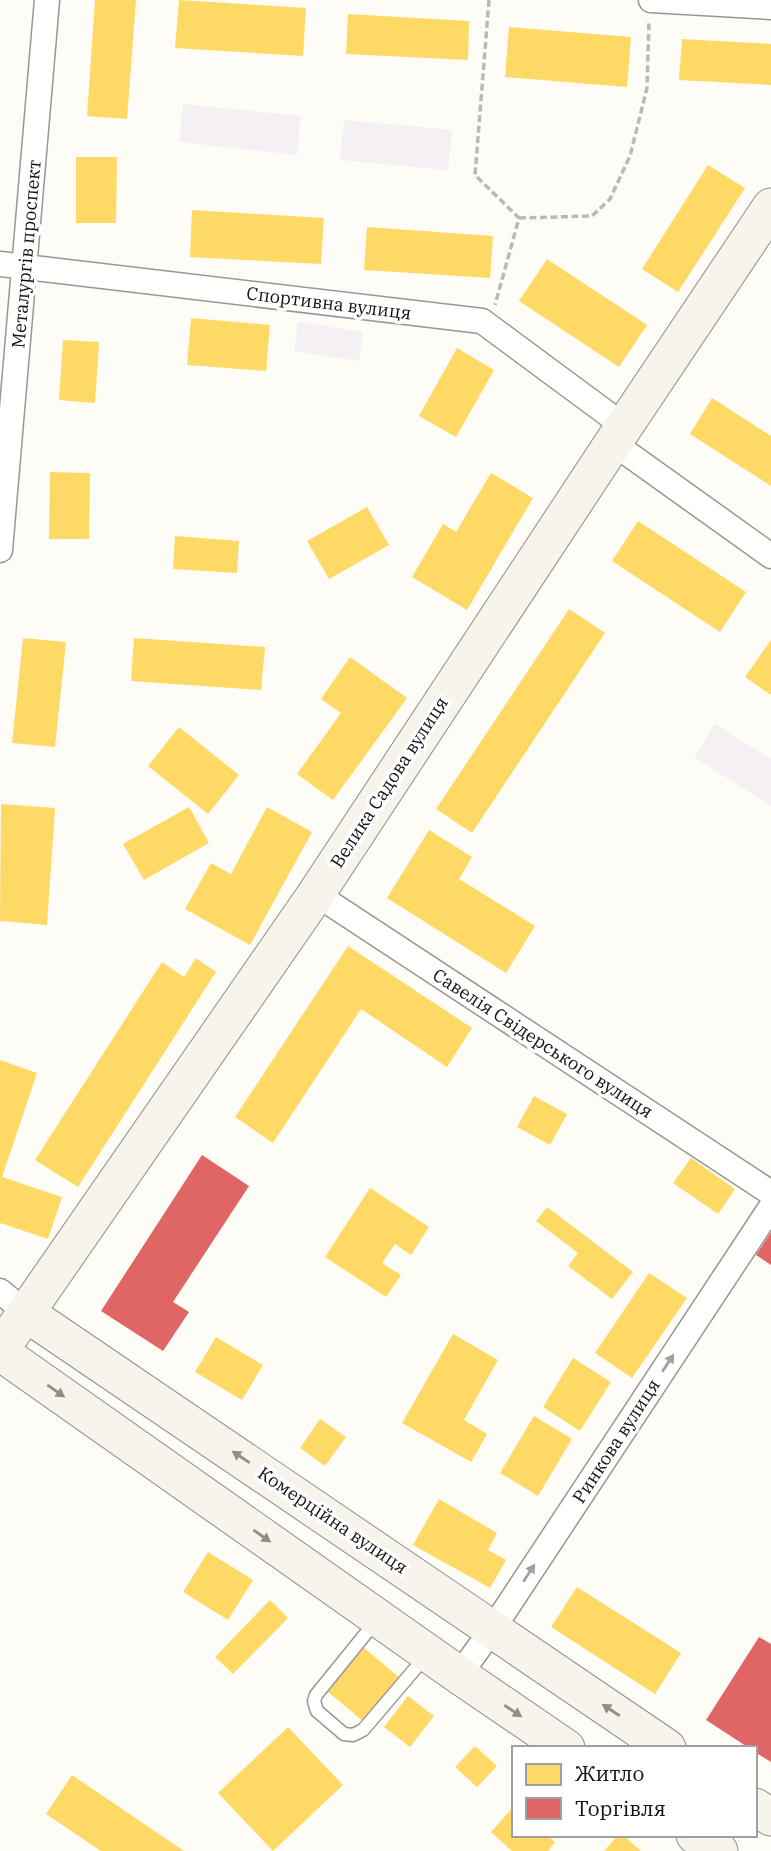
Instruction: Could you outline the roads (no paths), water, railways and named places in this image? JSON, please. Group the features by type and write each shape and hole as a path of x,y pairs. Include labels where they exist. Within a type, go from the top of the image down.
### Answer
{"street":[{"name":"Металургів проспект","path":"0,550 12,265 47,0"},
{"path":"650,6 705,2 771,7"},
{"name":"Велика Садова вулиця","path":"0,1351 13,1302 316,894 618,434 771,207"},
{"name":"Спортивна вулиця","path":"12,265 482,321 771,556"},
{"name":"Савелія Свідерського вулиця","path":"316,894 771,1193"},
{"name":"Ринкова вулиця","path":"459,1675 492,1630 771,1207"},
{"name":"Комерційна вулиця","path":"13,1302 664,1746"},
{"path":"0,1351 563,1746"},
{"path":"344,1593 375,1548"},
{"path":"698,1837 719,1851"}],"lane":[{"path":"378,1618 314,1701 317,1711 344,1734 354,1735 363,1730 428,1653"}]}
